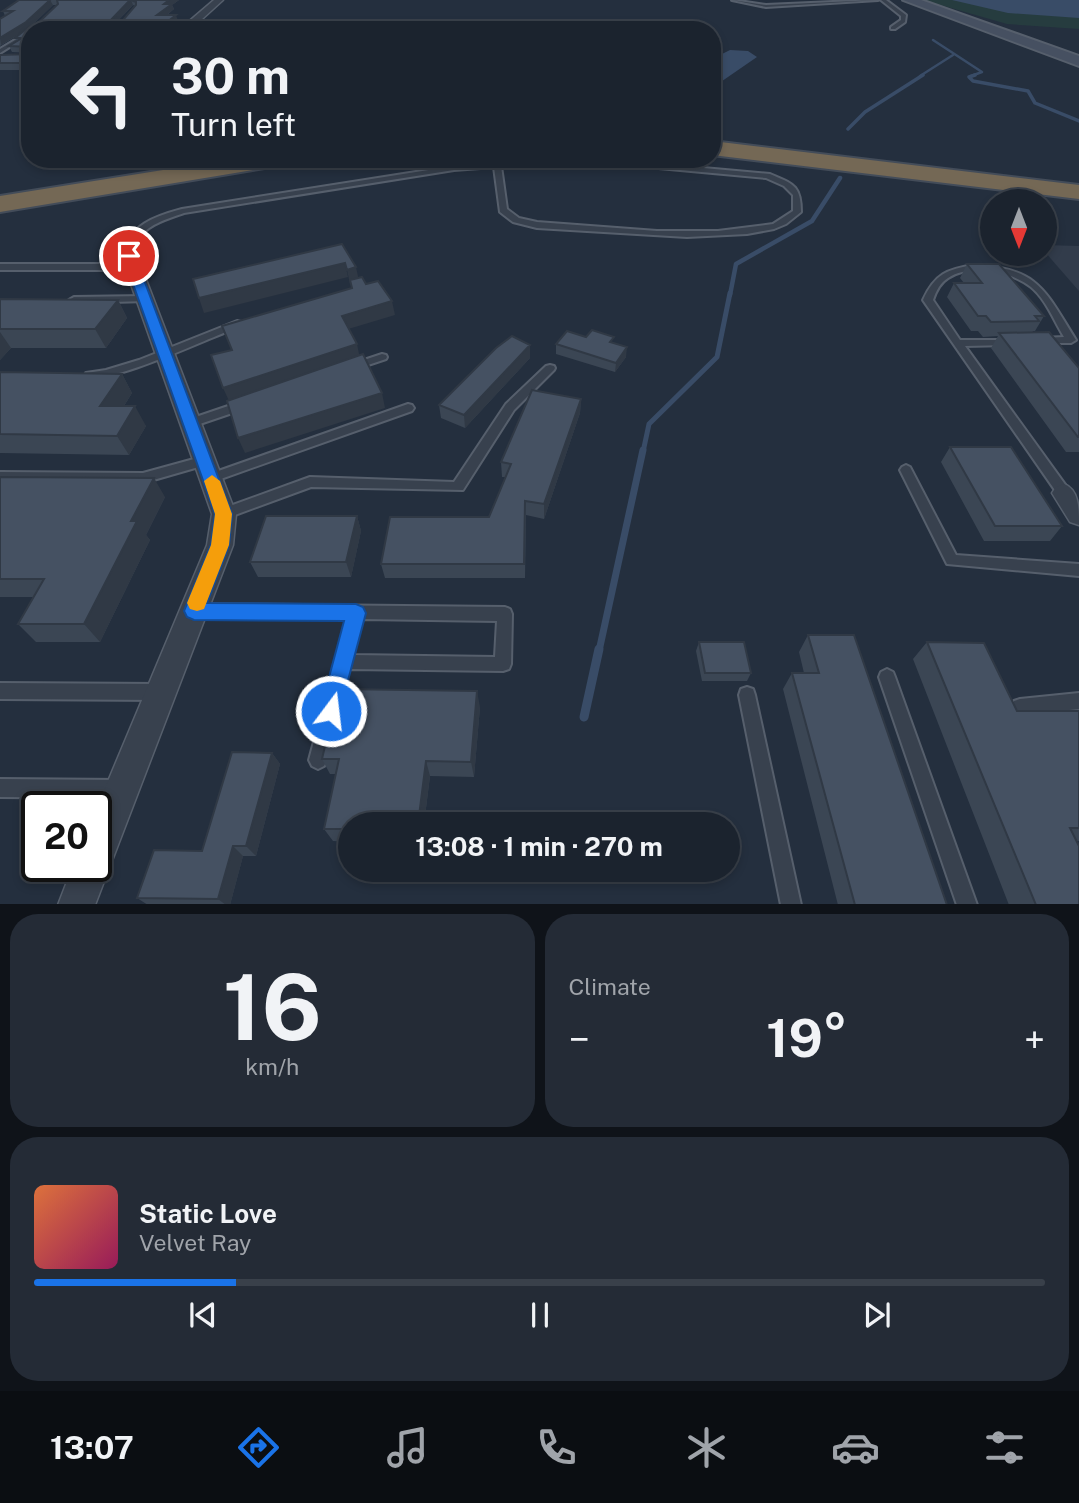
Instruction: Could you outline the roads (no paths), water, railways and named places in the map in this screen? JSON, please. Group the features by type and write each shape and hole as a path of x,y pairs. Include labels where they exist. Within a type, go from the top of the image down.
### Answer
{"highway":[{"path":"721,149 1078,192"},
{"path":"0,204 222,168"}],"main road":[{"path":"909,0 1079,61"}],"street":[{"path":"194,21 219,0"},
{"path":"112,814 220,545 223,514 131,262"},
{"path":"1064,494 1079,515"},
{"path":"76,904 85,882"}],"lane":[{"path":"734,0 766,6 876,0"},
{"path":"883,0 904,16 903,21 893,28"},
{"path":"0,54 21,39"},
{"path":"0,54 10,57"},
{"path":"0,267 131,262 130,243 141,230 156,220 182,211 468,168"},
{"path":"498,168 503,210 516,220 537,225 732,233 777,225 797,212 797,195 787,184 767,176 680,168"},
{"path":"1033,341 1071,340 1036,286 1008,270 995,267 964,269 945,275 930,290 928,300 1064,494"},
{"path":"66,300 145,299"},
{"path":"74,375 101,375 166,352 204,334 244,322"},
{"path":"958,343 1021,341"},
{"path":"343,370 382,357"},
{"path":"223,514 310,482 458,486 510,407 550,368"},
{"path":"191,423 254,401"},
{"path":"0,477 143,478 208,470 408,408"},
{"path":"906,470 952,560 1079,570"},
{"path":"194,611 505,614 503,664 343,662"},
{"path":"318,760 356,613"},
{"path":"887,677 967,904"},
{"path":"0,691 161,691"},
{"path":"747,695 791,904"},
{"path":"1020,707 1079,701"},
{"path":"0,788 122,789"}],"water":[{"path":"952,0 1079,0 1079,18 1008,13"},
{"path":"730,50 748,51 757,57 721,82 721,54"}],"waterway":[{"path":"933,40 982,72 971,76"},
{"path":"920,76 953,55"},
{"path":"848,129 865,112 923,75"},
{"path":"975,75 969,77 973,81 1028,91 1035,103 1079,121"},
{"path":"730,295 736,264 812,221 840,178"},
{"path":"643,452 649,424 717,357 730,293"},
{"path":"599,651 643,450"},
{"path":"584,717 599,649"}]}
